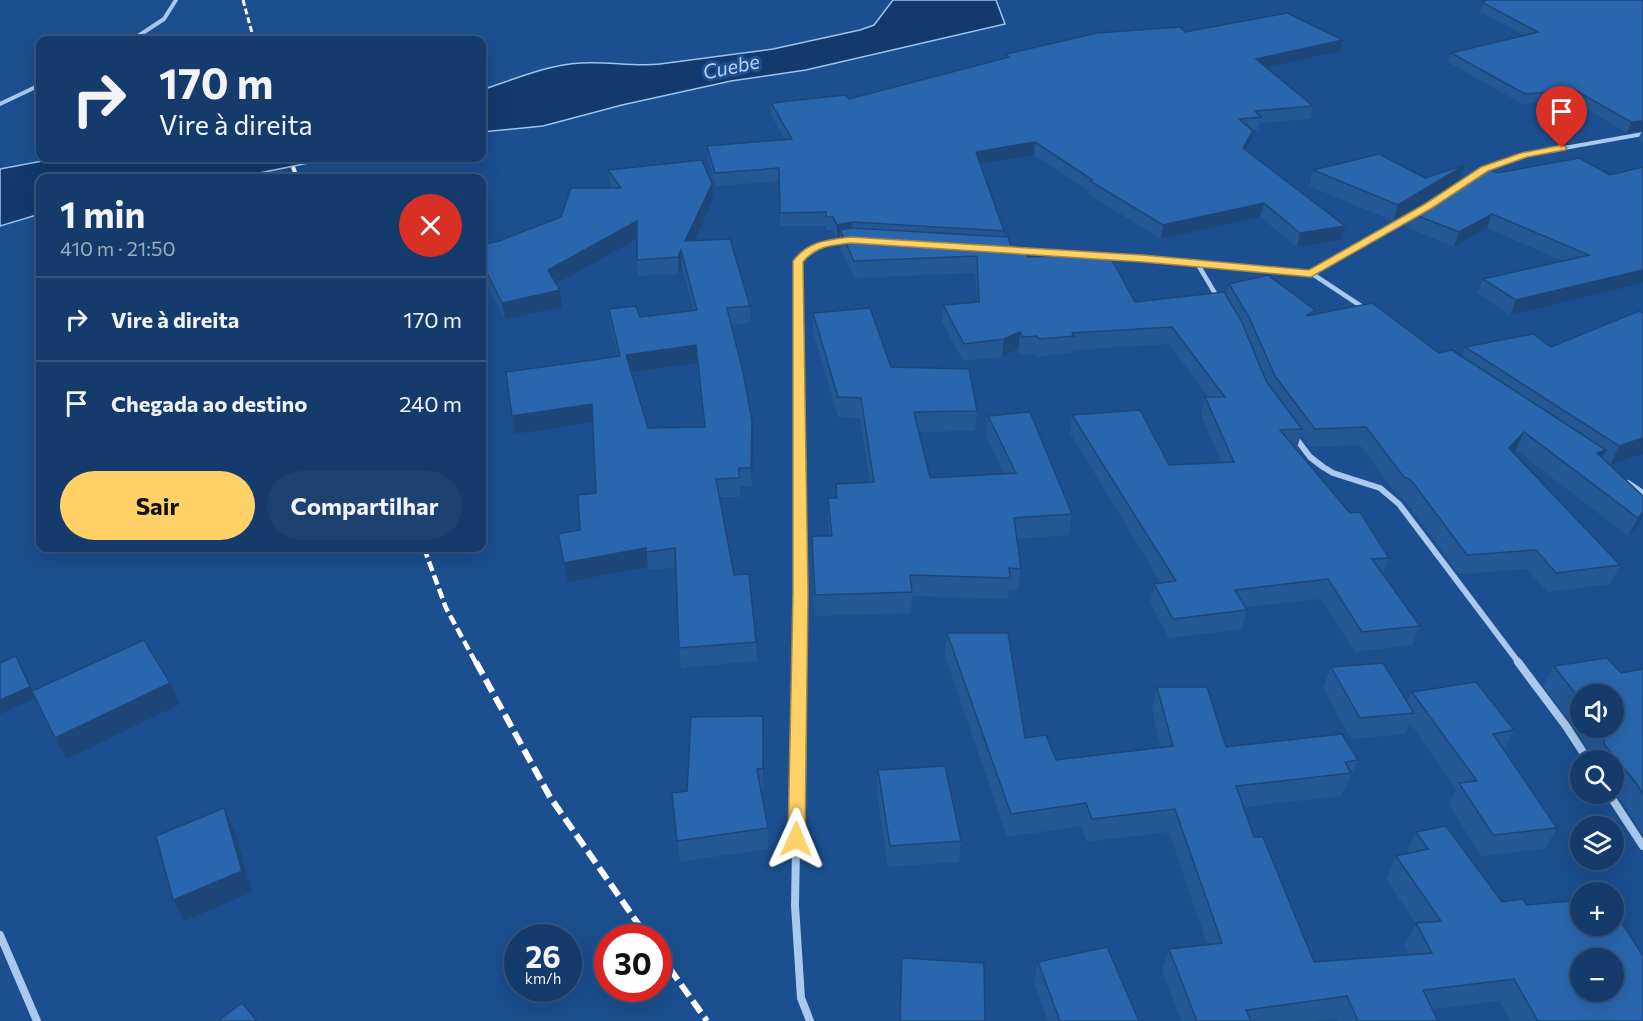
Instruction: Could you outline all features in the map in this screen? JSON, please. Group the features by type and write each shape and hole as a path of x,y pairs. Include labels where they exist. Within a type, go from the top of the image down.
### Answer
{"street":[{"path":"139,36 156,27 172,11 176,0"},
{"path":"0,104 36,87"},
{"path":"1475,175 1484,169 1525,155 1643,134"},
{"path":"1311,273 1419,211"},
{"path":"810,1021 801,998 795,906 800,593 798,261 808,249 825,243 851,240"},
{"path":"991,249 1311,273 1370,312"},
{"path":"1197,263 1224,309"},
{"path":"1291,431 1310,458 1323,467 1333,473 1380,488 1399,504 1566,726 1582,750"},
{"path":"1626,482 1643,494"},
{"path":"1616,804 1643,846"},
{"path":"0,935 37,1021"}],"water":[{"name":"Cuebe","path":"893,0 996,0 1005,24 806,70 731,81 622,105 543,126 486,132 486,89 531,73 568,64 650,65 773,49 874,25"},
{"path":"37,162 313,162 255,174 36,174 36,215 0,226 0,169"}],"building":[{"path":"1485,0 1643,0 1643,121 1631,122 1575,90 1525,94 1451,53 1538,32 1483,3"},
{"path":"1287,13 1343,40 1256,59 1313,106 1255,111 1261,117 1239,119 1253,131 1243,148 1345,226 1300,233 1264,203 1163,225 1090,181 1093,180 1035,142 976,152 1004,231 852,222 837,225 833,217 826,217 826,212 780,213 779,168 715,173 707,146 792,139 771,103 845,95 849,99 1009,57 1006,54 1097,33 1180,27 1185,32"},
{"path":"1379,154 1425,178 1465,165 1398,205 1313,170"},
{"path":"1579,158 1610,175 1643,167 1643,270 1516,300 1483,279 1589,255 1492,214 1459,232 1408,212 1483,166 1497,173"},
{"path":"702,160 712,184 685,241 730,239 750,306 727,308 752,420 751,468 739,468 739,478 716,479 734,575 749,574 756,642 679,648 675,548 646,552 646,548 564,563 558,534 580,530 578,495 596,493 592,404 512,416 506,372 620,356 609,309 636,306 640,317 697,310 681,250 678,257 637,260 637,221 548,270 560,290 502,303 486,271 486,244 561,217 571,188 621,188 608,170","holes":["696,345 705,427 648,428 626,355"]},
{"path":"852,228 1008,237 1012,250 1024,250 1028,257 1108,253 1135,302 1224,292 1241,320 1266,381 1302,429 1280,430 1350,513 1360,512 1389,558 1372,559 1420,626 1362,632 1328,579 1235,590 1247,610 1173,619 1154,584 1176,581 1072,415 1140,410 1169,465 1234,462 1205,397 1225,397 1172,327 1072,333 1074,336 1039,339 1037,336 1023,337 1020,332 1004,339 964,344 943,305 979,302 977,256 854,261 840,230"},
{"path":"1268,275 1315,310 1306,316 1372,303 1439,353 1452,350 1606,450 1597,453 1643,496 1643,512 1638,518 1524,432 1509,448 1620,565 1556,573 1536,550 1467,555 1411,480 1404,477 1366,427 1315,429 1275,376 1249,317 1229,284"},
{"path":"870,308 891,367 969,369 977,411 914,412 930,478 1016,473 988,416 1030,412 1072,514 1014,518 1021,569 1009,568 1010,578 910,575 912,592 815,595 812,536 832,536 828,498 837,498 836,484 874,482 861,398 838,397 813,313"},
{"path":"1639,311 1643,313 1643,438 1619,446 1465,347 1533,334 1551,347"},
{"path":"947,633 1008,633 1025,738 1046,735 1056,760 1173,746 1157,687 1207,687 1226,747 1342,734 1358,760 1345,762 1351,773 1236,786 1254,837 1263,837 1314,962 1432,953 1416,923 1441,921 1396,856 1428,849 1416,832 1446,826 1502,902 1523,899 1526,905 1570,901 1570,936 1624,936 1624,927 1643,956 1643,1021 1538,1021 1514,979 1423,990 1438,1021 1358,1021 1347,996 1246,1010 1251,1021 1197,1021 1169,949 1222,943 1175,809 1092,819 1086,803 1011,814"},
{"path":"144,640 170,683 55,738 32,691"},
{"path":"16,656 30,687 0,700 0,663"},
{"path":"1607,658 1621,673 1643,669 1643,794 1624,768 1624,750 1609,750 1604,744 1605,738 1624,738 1624,684 1570,684 1570,687 1554,666"},
{"path":"1383,663 1414,713 1360,718 1331,667"},
{"path":"1476,682 1514,730 1493,734 1557,828 1493,835 1459,783 1477,781 1412,692"},
{"path":"763,716 763,768 757,769 768,828 677,841 672,793 687,791 691,717"},
{"path":"945,766 961,841 890,846 878,770"},
{"path":"224,808 242,871 173,900 156,836"},
{"path":"1107,947 1139,1021 1060,1021 1038,962"},
{"path":"902,958 984,963 985,1021 900,1021"},
{"path":"242,1003 257,1021 218,1021"}],"railway":[{"path":"243,0 253,36"},
{"path":"291,162 294,169"},
{"path":"293,167 296,174"},
{"path":"425,552 446,608 476,663"},
{"path":"476,662 550,797 638,924"},
{"path":"672,972 707,1021"}],"route":[{"path":"796,839 800,593 798,261 808,249 825,243 851,240 1143,258 1311,273 1429,206 1484,169 1525,155 1562,148"}]}
